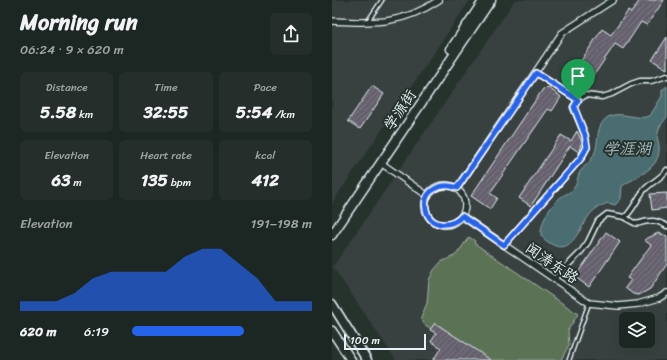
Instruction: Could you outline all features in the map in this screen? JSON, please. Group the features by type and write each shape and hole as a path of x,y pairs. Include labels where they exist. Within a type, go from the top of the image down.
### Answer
{"main road":[{"path":"332,227 484,0"},
{"name":"学源街","path":"332,235 491,0"},
{"path":"332,304 367,360"},
{"path":"332,330 351,360"}],"street":[{"path":"332,21 367,22 402,19 421,12 439,0"},
{"path":"457,188 562,33 612,0"},
{"path":"536,73 578,100"},
{"path":"504,245 581,158 587,147 585,135 574,107 578,100 586,95 602,98 631,84 640,81 652,81 667,76"},
{"path":"381,163 428,196"},
{"path":"625,217 633,210 638,198 647,187 667,170"},
{"path":"451,186 457,188 464,198 465,211 462,216 451,224 445,225 432,220 426,209 428,196 437,187 451,186"},
{"path":"554,279 588,242 598,221 607,214 625,217 633,223 640,225 651,221 667,226"},
{"name":"闻涛东路","path":"462,216 589,303"},
{"path":"589,303 618,306 638,304 659,298 667,292"}],"lane":[{"path":"367,22 382,0"},
{"path":"569,360 589,303"}],"shaded area":[{"path":"332,0 470,0 332,203"},
{"path":"515,0 667,0 667,360 396,360 333,267"}],"green space":[{"path":"469,237 475,241 474,243 578,314 568,330 569,345 561,360 474,360 424,324 421,318 427,303 429,280 434,270 441,262 456,255"}],"water":[{"name":"学涯湖","path":"667,86 667,117 660,126 657,137 659,147 655,162 644,173 622,186 621,199 615,205 608,203 595,209 577,235 566,246 560,247 551,244 541,236 542,225 546,215 561,197 570,192 576,184 578,175 592,158 595,153 600,126 603,121 613,115 639,117 650,116 662,96 662,90"}],"building":[{"path":"640,0 664,0 647,25 641,22 623,49 615,44 594,75 579,64 602,29 611,35 628,11 631,13"},
{"path":"667,37 667,69 652,60"},
{"path":"372,86 384,94 360,129 348,121"},
{"path":"549,88 561,97 552,111 548,109 490,193 497,198 490,209 471,196 543,89"},
{"path":"577,131 582,142 580,153 570,146 531,206 519,198 561,135 571,141"},
{"path":"667,193 667,208 652,210 650,194"},
{"path":"606,232 620,242 589,287 575,277"},
{"path":"658,233 667,236 667,264 650,289 639,295 633,294 625,288 631,280 627,278 651,245 644,240"},
{"path":"435,323 491,360 433,360 441,348 431,341 436,333 430,330"}],"route":[{"path":"536,73 578,100 574,107 585,135 587,147 581,158 534,213 504,245 462,216 457,221 445,225 438,224 428,215 426,202 432,190 444,185 457,188 536,73"}]}
